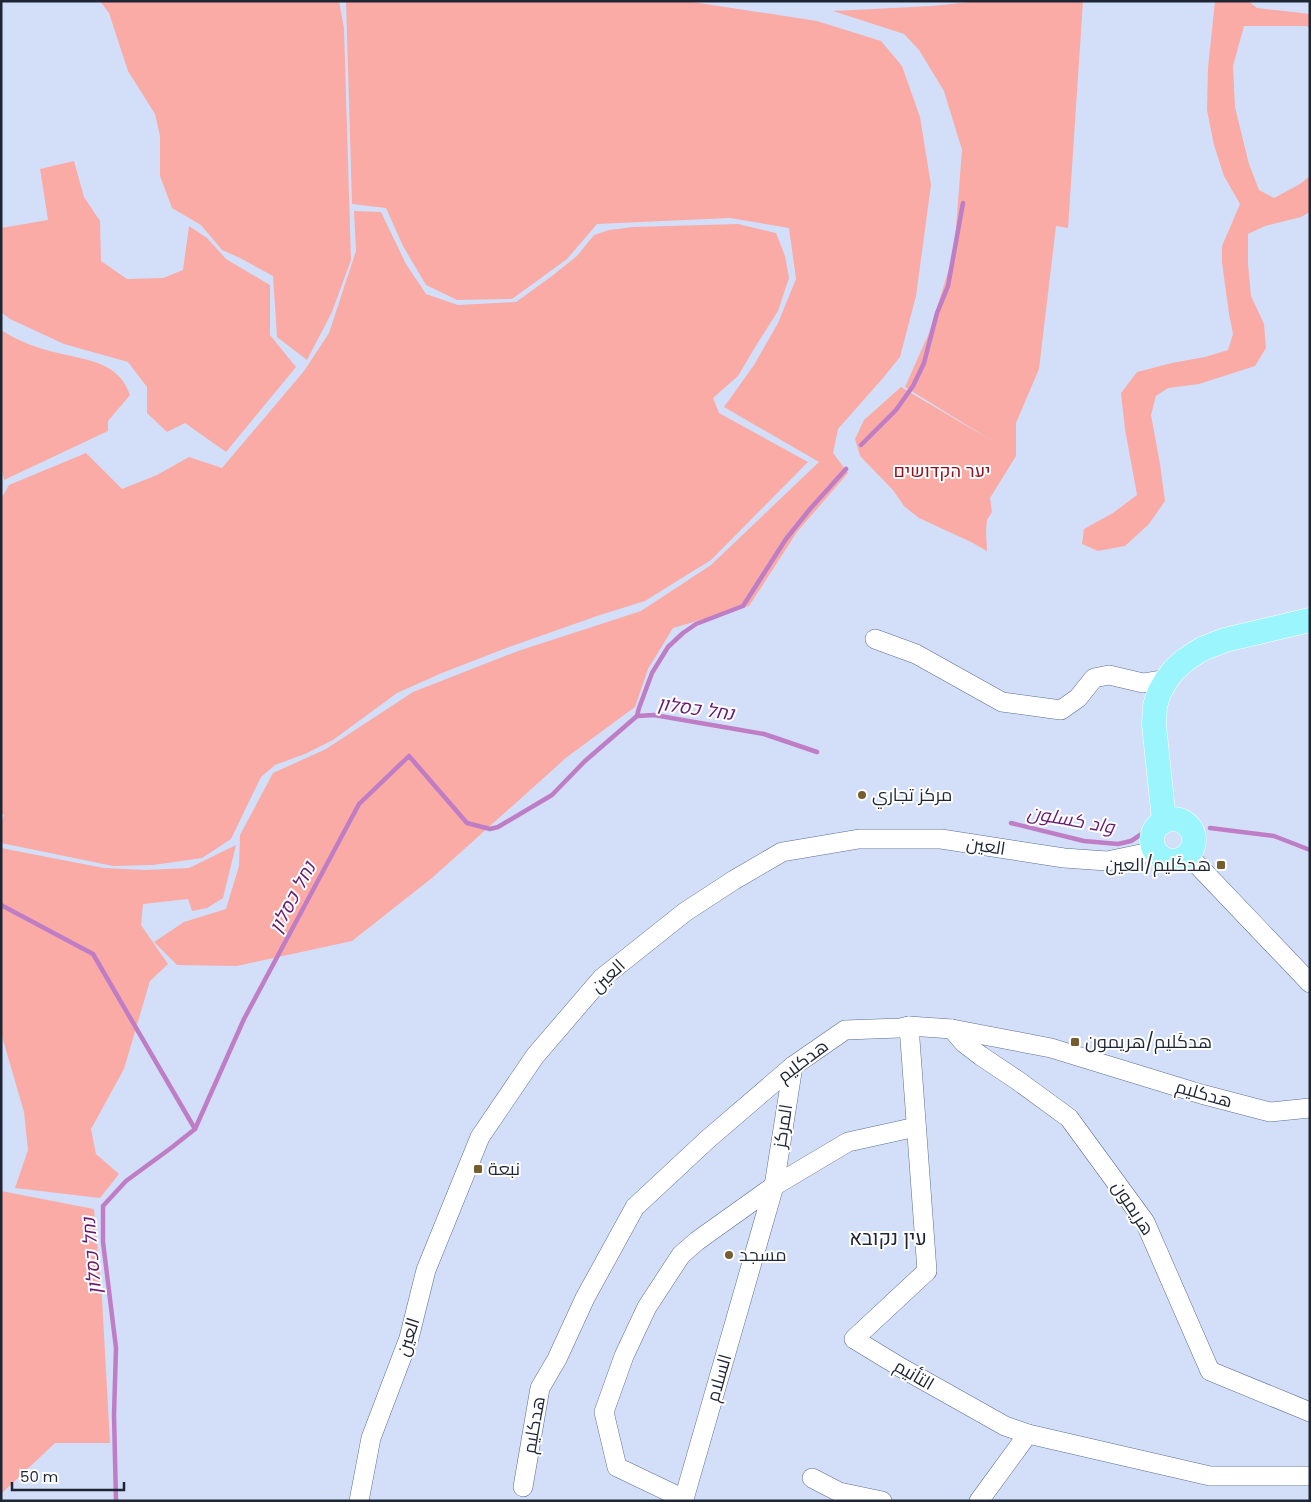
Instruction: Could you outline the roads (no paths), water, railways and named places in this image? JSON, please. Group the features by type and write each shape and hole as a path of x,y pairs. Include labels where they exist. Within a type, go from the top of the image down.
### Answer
{"main road":[{"path":"1164,820 1154,725 1159,693 1174,670 1202,649 1225,640 1310,620"},
{"path":"1179,819 1191,828 1194,835 1192,849 1188,855 1181,859 1167,860 1155,851 1152,844 1153,833 1156,827 1164,820 1179,819"}],"street":[{"path":"875,639 916,654 1002,702 1061,710 1078,698 1094,678 1109,676 1143,684 1167,680"},
{"name":"العين","path":"359,1501 371,1438 409,1338 426,1270 480,1137 535,1056 602,978 685,912 782,852 859,839 941,839 1064,858 1107,861 1155,851"},
{"path":"1188,855 1310,983"},
{"name":"هدكليم","path":"523,1487 540,1388 557,1358 584,1298 635,1207 708,1139 793,1066 845,1030 909,1026 952,1029 1050,1048 1192,1091 1270,1112 1310,1108"},
{"name":"التأنيم","path":"909,1026 927,1271 854,1339 1005,1426 1028,1434 1210,1476 1310,1476"},
{"name":"هريمون","path":"952,1029 981,1056 1069,1118 1145,1222 1210,1371 1310,1412"},
{"name":"المركز","path":"774,1186 793,1066"},
{"path":"774,1186 848,1142 916,1127"},
{"name":"السلام","path":"774,1186 686,1500 617,1468 604,1412 624,1356 647,1307 682,1255 697,1241 774,1186"},
{"path":"979,1501 1028,1434"},
{"path":"812,1478 839,1492 882,1501"}],"waterway":[{"path":"861,445 896,410 913,386 924,363 937,313 948,286 963,203"},
{"path":"637,716 652,673 668,647 696,624 743,606 786,539 846,469"},
{"name":"נחל כסלון","path":"116,1501 114,1415 116,1348 103,1242 103,1206 126,1181 195,1129 244,1019 359,804 409,756 467,823 490,829 498,827 552,795 585,761 637,716 654,715 764,734 817,752"},
{"name":"واد كسلون","path":"1011,823 1084,841 1118,844 1131,841 1151,828"},
{"name":"נחל כסלון","path":"1210,828 1274,836 1310,850"},
{"path":"1,905 93,954 195,1129"}],"place":[{"name":"مركز تجاري","path":"862,795"},
{"name":"هدكَليم/العين","path":"1221,865"},
{"name":"هدكَليم/هريمون","path":"1075,1042"},
{"name":"نبعة","path":"478,1169"},
{"name":"مسجد","path":"729,1255"}],"district":[{"name":"עין נקובא","path":"888,1238"}],"park label":[{"name":"יער הקדושים","path":"942,471"}]}
